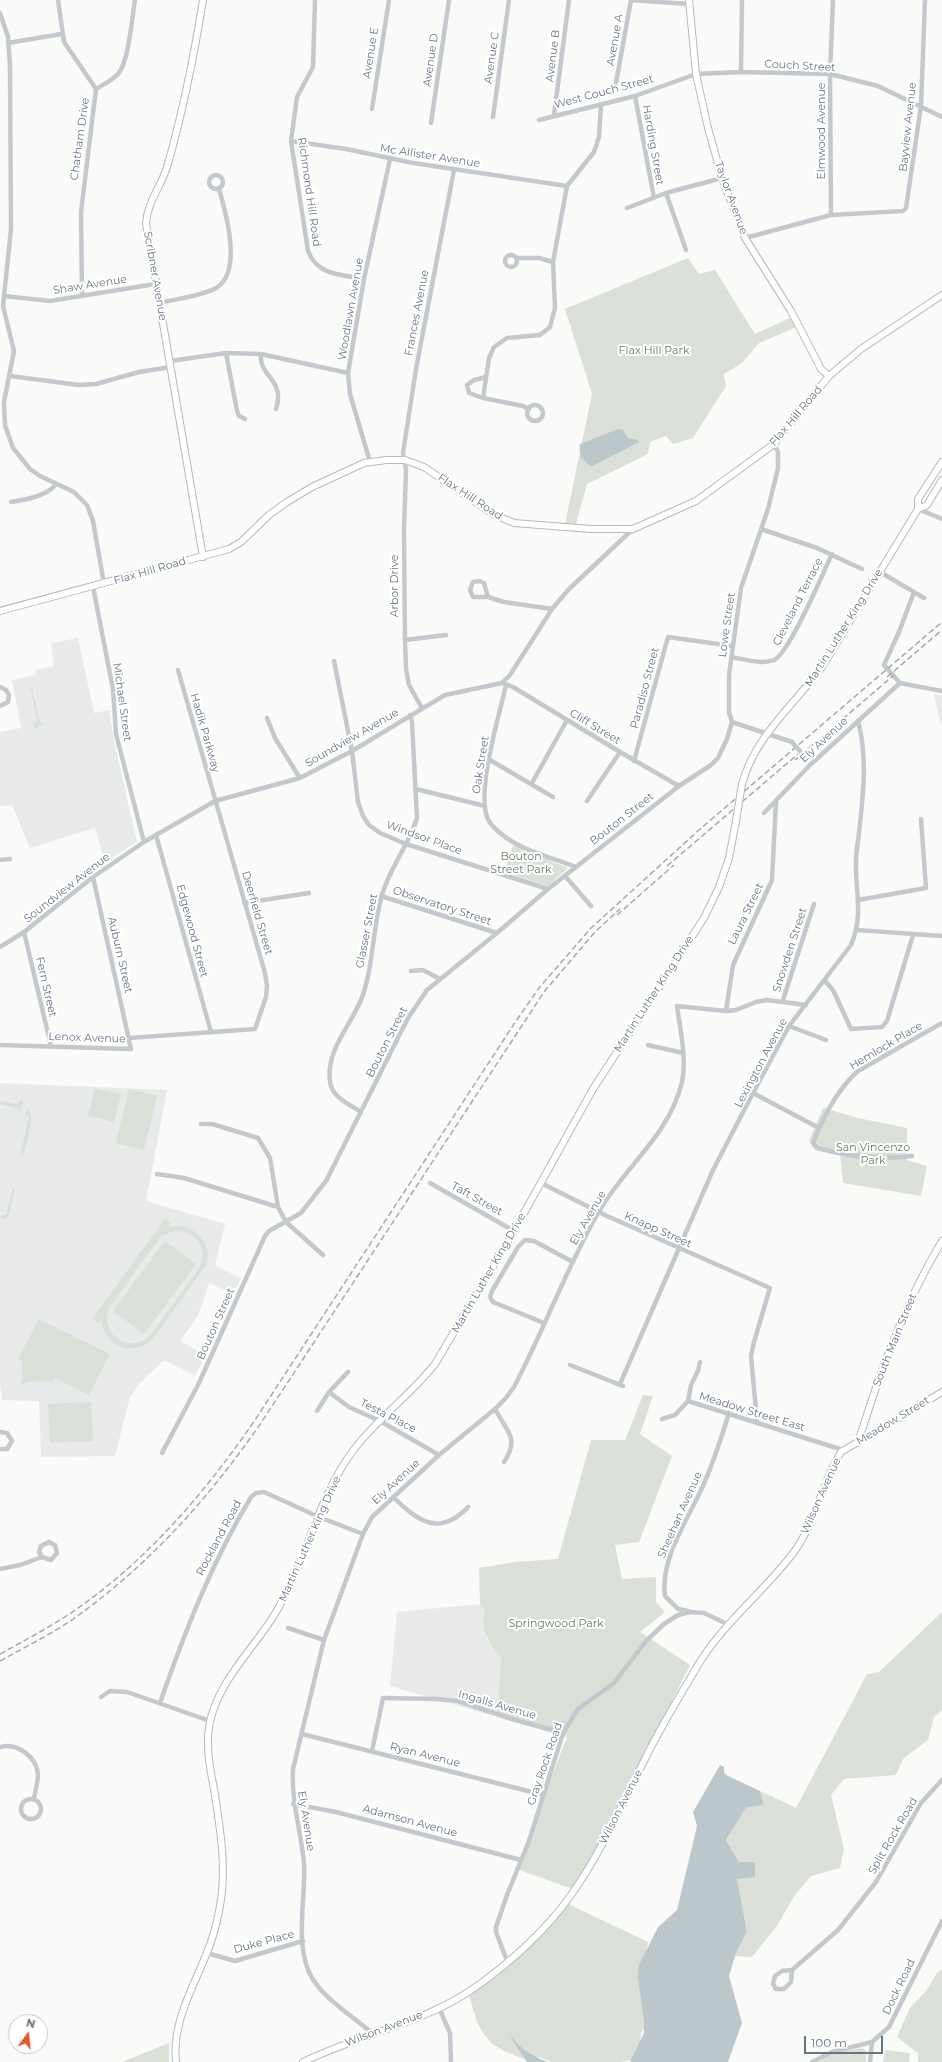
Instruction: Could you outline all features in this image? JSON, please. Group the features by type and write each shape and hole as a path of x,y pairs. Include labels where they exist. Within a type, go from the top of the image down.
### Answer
{"main road":[{"name":"Scribner Avenue","path":"203,0 188,81 167,164 147,212 147,232 203,556"},
{"name":"Taylor Avenue","path":"689,2 696,74 708,128 722,178 745,238 790,311 821,369 829,376"},
{"name":"Flax Hill Road","path":"0,612 235,546 269,515 299,495 338,475 370,462 405,460 424,467 493,514 514,523 591,529 633,529 696,500 774,444 829,376 861,350 942,295"},
{"name":"Martin Luther King Drive","path":"176,2062 176,2032 182,2011 207,1953 216,1927 220,1905 223,1863 222,1841 209,1759 208,1740 210,1721 215,1704 224,1685 282,1602 332,1485 344,1463 363,1438 421,1382 435,1364 514,1231 593,1089 704,918 719,887 729,858 742,784 753,752 767,732 805,690 822,667 918,509 918,499 942,462"},
{"name":"Martin Luther King Drive","path":"918,509 927,505 942,480"},
{"name":"South Main Street","path":"858,1443 894,1336 908,1304 942,1241"},
{"name":"Meadow Street","path":"843,1450 858,1443 942,1392"},
{"name":"Wilson Avenue","path":"303,2062 439,2008 476,1987 507,1962 549,1921 577,1887 657,1736 700,1663 727,1624 784,1563 799,1544 808,1529 834,1464 843,1450"}],"street":[{"path":"58,0 61,34 64,42 96,89"},
{"name":"Chatham Drive","path":"82,295 81,212 96,89 119,73 124,63 135,0"},
{"name":"Richmond Hill Road","path":"315,0 313,67 297,97 290,142 308,251 312,262 319,268 330,272 364,279"},
{"name":"Avenue E","path":"372,110 389,0"},
{"name":"Avenue D","path":"431,123 449,0"},
{"name":"Avenue C","path":"493,118 509,0"},
{"name":"Avenue B","path":"554,115 569,0"},
{"path":"631,0 689,2"},
{"name":"Avenue A","path":"616,83 631,0"},
{"path":"741,72 742,0"},
{"name":"Elmwood Avenue","path":"831,215 830,74 833,0"},
{"name":"Bayview Avenue","path":"831,215 903,211 906,208 921,106 925,0"},
{"path":"0,13 5,24 10,73 11,229 4,296 4,312 14,347 10,376 5,396 4,410 10,441 18,455 30,469 56,484 74,492 83,500 90,510 95,528 104,584"},
{"path":"8,43 61,34"},
{"name":"Couch Street","path":"696,74 741,72 830,74 878,86 942,117"},
{"name":"West Couch Street","path":"539,120 554,115 635,96 696,74"},
{"name":"Harding Street","path":"635,96 654,198"},
{"path":"483,398 489,358 494,347 507,338 540,335 550,327 555,308 552,262 567,186 594,152 599,137 601,105"},
{"name":"Mc Allister Avenue","path":"290,142 346,150 454,170 567,186"},
{"name":"Woodlawn Avenue","path":"370,462 350,394 348,373 364,279 390,159"},
{"name":"Frances Avenue","path":"405,460 404,453 416,369 454,170"},
{"path":"626,208 666,193 722,178"},
{"path":"159,303 209,291 217,287 224,280 230,269 231,252 225,211 219,189"},
{"path":"666,193 686,250"},
{"path":"745,238 831,215"},
{"path":"516,258 539,258 552,262"},
{"name":"Shaw Avenue","path":"4,296 50,301 156,284"},
{"path":"10,376 85,385 96,384 171,364 226,353 261,354 348,373"},
{"path":"226,353 237,412 239,416 245,419"},
{"path":"261,354 260,359 263,367 277,387 279,399 276,409"},
{"path":"486,377 474,380 467,385 469,393 483,398 523,406 529,409"},
{"name":"Lowe Street","path":"732,722 729,699 732,646 742,584 761,529 778,468 778,452 774,444"},
{"name":"Arbor Drive","path":"405,460 404,640 409,685 422,708"},
{"path":"11,502 44,493 53,488 56,484"},
{"path":"918,509 942,518"},
{"path":"504,684 552,609 576,581 633,529"},
{"path":"761,529 832,554 862,569"},
{"name":"Cleveland Terrace","path":"731,657 765,662 776,659 779,656 789,642 832,554"},
{"path":"880,572 924,598"},
{"path":"488,597 484,583 476,581 471,584 470,592 473,597 488,597 504,602 552,609"},
{"name":"Michael Street","path":"93,587 113,689 116,734 144,842"},
{"path":"914,592 899,632 884,665 900,683 942,691"},
{"path":"404,640 446,635"},
{"name":"Paradiso Street","path":"634,761 668,637 732,646"},
{"name":"Windsor Place","path":"334,661 352,751 358,802 363,816 369,825 380,833 406,844 548,889"},
{"name":"Hadik Parkway","path":"178,670 215,801"},
{"name":"Ely Avenue","path":"764,813 810,764 900,683"},
{"name":"Soundview Avenue","path":"0,946 24,932 93,877 144,842 215,801 300,778 352,751 445,695 456,691 504,684"},
{"name":"Cliff Street","path":"504,684 513,687 634,761 679,786"},
{"name":"Oak Street","path":"504,684 485,786 485,806 488,819 499,831 514,843 576,867"},
{"path":"0,687 6,690 10,695 8,702 0,706"},
{"name":"Glasser Street","path":"361,1112 341,1100 332,1091 330,1070 340,1040 361,999 382,896 398,857 406,844 417,818 412,722 410,715"},
{"path":"267,718 275,738 300,778"},
{"path":"532,783 567,720"},
{"name":"Lexington Avenue","path":"570,1365 622,1385 713,1170 789,1026 825,981 851,945 857,930 858,900 856,859 864,781 862,739 858,721"},
{"path":"732,722 767,732 792,742 810,764"},
{"name":"Bouton Street","path":"162,1453 199,1383 265,1236 269,1231 301,1213 326,1181 418,1001 427,990 548,889 679,786 707,768 718,758 727,739 732,722"},
{"path":"587,801 620,752"},
{"path":"490,760 554,797"},
{"path":"416,789 485,806"},
{"name":"Deerfield Street","path":"215,801 267,986 265,1003 255,1029"},
{"name":"Laura Street","path":"726,1011 733,965 772,880 776,801"},
{"path":"858,900 926,888 921,819"},
{"name":"Edgewood Street","path":"156,834 211,1032"},
{"path":"0,860 10,859"},
{"path":"565,876 590,906"},
{"name":"Auburn Street","path":"93,877 129,1038"},
{"path":"244,903 309,893"},
{"name":"Observatory Street","path":"382,896 497,933"},
{"name":"Snowden Street","path":"784,1000 814,904"},
{"path":"857,930 942,936"},
{"name":"Fern Street","path":"24,932 51,1046"},
{"path":"825,981 833,990 851,1029 882,1027 888,1021 913,935"},
{"path":"411,971 423,970 440,979"},
{"path":"726,1011 736,1010 756,1002 767,1000 784,1000 806,1005"},
{"name":"Ely Avenue","path":"375,2033 367,2029 317,1984 309,1973 305,1962 303,1941 304,1862 293,1804 293,1769 324,1640 363,1534 372,1517 439,1454 495,1410 506,1399 514,1387 573,1262 599,1212 629,1167 647,1148 666,1124 683,1080 683,1053 677,1006 726,1011"},
{"name":"Hemlock Place","path":"912,1156 885,1158 817,1148 813,1143 819,1128 841,1089 858,1071 942,1023"},
{"path":"789,1026 826,1040"},
{"name":"Lenox Avenue","path":"0,1045 131,1049 129,1038 255,1029"},
{"path":"648,1045 683,1053"},
{"path":"754,1093 819,1128"},
{"path":"201,1124 212,1124 258,1138 270,1158 278,1207 286,1222 323,1255"},
{"path":"157,1174 184,1178 278,1207"},
{"name":"Taft Street","path":"430,1183 514,1231"},
{"name":"Knapp Street","path":"541,1183 679,1249 770,1288 751,1356 757,1421"},
{"path":"544,1323 500,1306 491,1299 492,1291 518,1247 525,1240 534,1241 573,1262"},
{"path":"688,1401 691,1385 698,1371 700,1362"},
{"path":"317,1411 329,1392 348,1372"},
{"name":"Testa Place","path":"329,1392 349,1407 380,1421 439,1454"},
{"name":"Meadow Street East","path":"662,1419 675,1415 688,1401 757,1421 843,1450"},
{"path":"495,1410 512,1440 511,1451 504,1462"},
{"name":"Sheehan Avenue","path":"690,1612 678,1609 665,1596 666,1571 679,1536 719,1447 729,1413"},
{"path":"0,1432 7,1433 12,1441 6,1449 0,1449"},
{"name":"Rockland Road","path":"160,1703 201,1592 231,1531 251,1497 256,1493 264,1492 319,1517 363,1534"},
{"path":"393,1496 408,1512 428,1523 440,1524 461,1515 468,1507"},
{"path":"0,1569 42,1558 50,1560 56,1556 57,1550 54,1544 49,1542 40,1546 39,1552 42,1558"},
{"path":"690,1612 704,1613 727,1624"},
{"name":"Gray Rock Road","path":"507,1962 496,1932 496,1927 544,1795 563,1733 578,1709 614,1683 646,1641 664,1624 678,1615 690,1612"},
{"path":"288,1628 324,1640"},
{"path":"101,1697 110,1691 127,1692 210,1721"},
{"name":"Ingalls Avenue","path":"372,1751 383,1698 458,1701 512,1719 563,1733"},
{"name":"Ryan Avenue","path":"302,1734 544,1795"},
{"path":"0,1747 15,1746 25,1752 32,1760 38,1775 34,1799"},
{"name":"Split Rock Road","path":"792,1970 791,1982 784,1989 776,1989 773,1984 775,1976 782,1971 792,1970 838,1930 876,1882 921,1803 942,1780"},
{"path":"28,1799 34,1799 39,1803 40,1812 36,1817 28,1818 22,1812 21,1806 28,1799"},
{"name":"Adamson Avenue","path":"293,1804 336,1812 521,1860"},
{"name":"Dock Road","path":"812,2062 832,2052 872,2042 890,2027 942,1921"},
{"name":"Duke Place","path":"207,1953 235,1961 303,1941"},
{"path":"439,2008 450,2033 451,2062"},
{"path":"870,2062 872,2042"}],"shaded area":[{"path":"618,429 623,430 628,438 638,440 639,442 592,466 586,463 581,455 580,444"},
{"path":"78,638 94,713 109,710 114,741 137,842 105,862 95,828 30,848 12,805 0,806 0,732 21,728 12,680 36,675 36,670 54,666 51,643"},
{"path":"934,694 942,695 942,726 939,718"},
{"path":"0,1083 167,1090 146,1201 225,1224 215,1265 241,1278 233,1294 209,1283 198,1316 180,1341 206,1355 195,1376 164,1360 139,1384 130,1397 115,1456 41,1457 39,1401 2,1400 0,1384"},
{"path":"480,1604 485,1610 483,1618 487,1639 501,1657 497,1717 390,1686 397,1612"},
{"path":"720,1765 724,1767 724,1772 726,1775 760,1791 764,1805 746,1808 726,1840 739,1862 755,1862 755,1877 737,1879 747,1931 735,1956 729,1976 742,2023 728,2062 630,2062 644,2033 644,2021 638,1977 639,1965 658,1927 677,1910 697,1826 693,1812"},
{"path":"508,2033 526,2051 548,2062 527,2062"}],"green space":[{"name":"Flax Hill Park","path":"688,258 699,274 715,270 755,334 792,317 797,327 759,343 742,363 724,374 726,386 693,438 673,444 666,436 650,442 648,454 587,484 576,524 565,524 592,394 565,309"},
{"path":"36,687 32,689 40,723 44,724 36,728 33,724 37,721 31,690 26,690"},
{"name":"Bouton Street Park","path":"513,846 568,868 548,886 504,872"},
{"path":"95,1088 121,1094 114,1122 88,1116"},
{"path":"129,1089 157,1096 144,1150 116,1143"},
{"path":"21,1100 23,1103 19,1114 19,1109 0,1104 0,1101 18,1104"},
{"name":"San Vincenzo Park","path":"823,1108 858,1118 907,1128 907,1160 927,1166 921,1196 843,1183 840,1154 817,1150 809,1141"},
{"path":"28,1109 31,1124 23,1156 20,1155 29,1117 25,1115"},
{"path":"13,1188 15,1188 9,1215 2,1220 1,1215 6,1215"},
{"path":"165,1219 171,1223 168,1227 185,1227 199,1235 206,1248 206,1265 152,1340 135,1348 119,1346 112,1342 107,1336 101,1319 98,1323 92,1319","holes":["174,1231 186,1232 196,1238 202,1248 203,1259 198,1270 149,1337 141,1342 132,1343 117,1339 108,1326 107,1317 109,1308 163,1235"]},
{"path":"165,1241 196,1264 144,1334 113,1311"},
{"path":"39,1319 110,1354 89,1395 55,1378 53,1381 26,1382 24,1385 20,1384 23,1379 22,1361 18,1359"},
{"name":"Springwood Park","path":"643,1395 653,1396 640,1434 672,1456 639,1542 615,1545 622,1579 656,1577 656,1602 665,1612 640,1632 690,1665 594,1856 573,1889 516,1869 567,1737 497,1717 501,1657 489,1641 484,1629 483,1617 485,1610 480,1604 479,1568 515,1562 558,1559 591,1440 625,1440"},
{"path":"91,1402 93,1441 50,1443 48,1404"},
{"path":"942,1612 942,1710 934,1717 928,1740 903,1759 896,1775 844,1779 831,1795 844,1849 840,1868 811,1876 793,1898 777,1926 752,1957 735,1956 747,1931 737,1879 755,1862 739,1862 726,1840 746,1808 764,1805 760,1791 796,1808 867,1674 879,1672"},
{"path":"564,1902 648,1942 645,1959 651,2019 641,2033 639,2056 628,2061 552,2062 539,2057 527,2060 506,2052 492,2044 483,2033 477,2022 468,1992 526,1945"},
{"path":"942,1969 942,2062 918,2062 918,2053 897,2037 910,2008 926,1991 937,1973"},
{"path":"169,2043 169,2062 122,2062"},
{"path":"862,2048 866,2051 866,2062 817,2062 833,2054"},
{"path":"885,2050 910,2053 909,2062 883,2062"}],"railway":[{"path":"0,1654 71,1613 98,1593 149,1549 195,1500 255,1420 516,1021 539,988 591,928 699,830 942,622"},
{"path":"887,677 942,630"},
{"path":"795,760 894,675"},
{"path":"667,866 798,754"},
{"path":"617,915 674,865"},
{"path":"0,1661 58,1629 103,1596 154,1552 199,1504 261,1423 544,992 595,932 620,909"}]}
